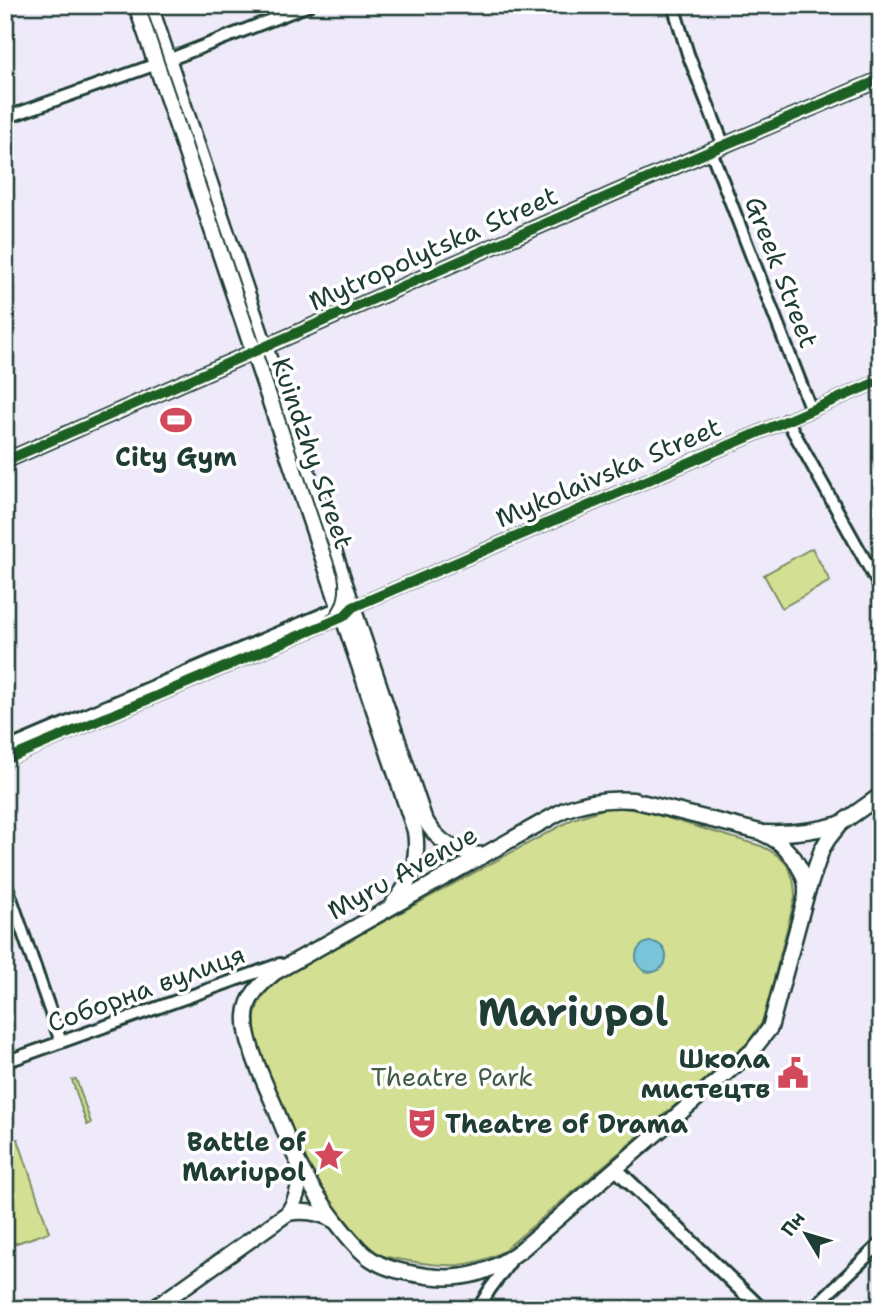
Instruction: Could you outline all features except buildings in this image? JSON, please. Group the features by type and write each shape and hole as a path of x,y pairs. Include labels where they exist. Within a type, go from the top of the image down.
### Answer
{"main road":[{"name":"Kuindzhy Street","path":"136,5 162,62 345,610 412,823 416,857 411,876 401,895 385,910"},
{"name":"Kuindzhy Street","path":"150,5 162,62"},
{"name":"Kuindzhy Street","path":"345,610 424,818 433,833 447,845 468,854 483,855"},
{"name":"Myru Avenue","path":"840,824 801,833 760,832 632,800 597,800 564,810 274,973 255,990 247,1009 247,1029 299,1165 316,1194 354,1244 371,1260 395,1269 450,1278 480,1274 507,1261 521,1250 762,1040 770,1028 806,896 822,849 840,824 881,795"},
{"name":"Myru Avenue","path":"760,832 781,844 794,858 804,876 806,896"},
{"name":"Myru Avenue","path":"288,1213 300,1186 299,1165"},
{"path":"159,1307 288,1213 317,1213 336,1222"}],"street":[{"path":"5,118 162,62 309,5"},
{"path":"673,5 688,54 724,145"},
{"name":"Mytropolytska Street","path":"5,461 710,151 881,79"},
{"name":"Greek Street","path":"710,151 811,410"},
{"name":"Mykolaivska Street","path":"5,760 345,610 881,380"},
{"path":"787,420 881,589"},
{"name":"Mykolaivska Street","path":"5,748 345,610"},
{"path":"5,881 61,1042"},
{"name":"Соборна вулиця","path":"5,1062 301,957"},
{"path":"616,1169 761,1309"},
{"path":"812,1309 881,1243"},
{"path":"478,1309 503,1269 521,1250"}],"green space":[{"path":"812,548 830,581 782,608 764,575"},
{"name":"Theatre Park","path":"617,807 644,811 761,846 783,860 791,872 795,898 761,1024 746,1045 502,1252 468,1264 445,1265 395,1259 373,1252 359,1240 330,1201 299,1151 258,1047 255,1018 258,1004 271,987 289,973 573,819"},
{"path":"76,1079 91,1123 87,1125 72,1080"},
{"path":"18,1139 49,1232 5,1247 5,1143"}],"water":[{"path":"651,942 662,946 666,957 662,968 651,972 640,968 636,957 640,946"}],"tram line":[{"path":"5,756 318,623 330,614 337,603 338,575 145,5"}],"cycle path":[{"path":"5,461 708,152 881,79"},
{"path":"5,760 343,617 353,607 881,380"}],"place":[{"name":"City Gym","path":"176,420"},
{"name":"Школа мистецтв","path":"793,1073"},
{"name":"Theatre of Drama","path":"422,1123"},
{"name":"Battle of Mariupol","path":"329,1156"}],"district":[{"name":"Mariupol","path":"573,1012"}]}
